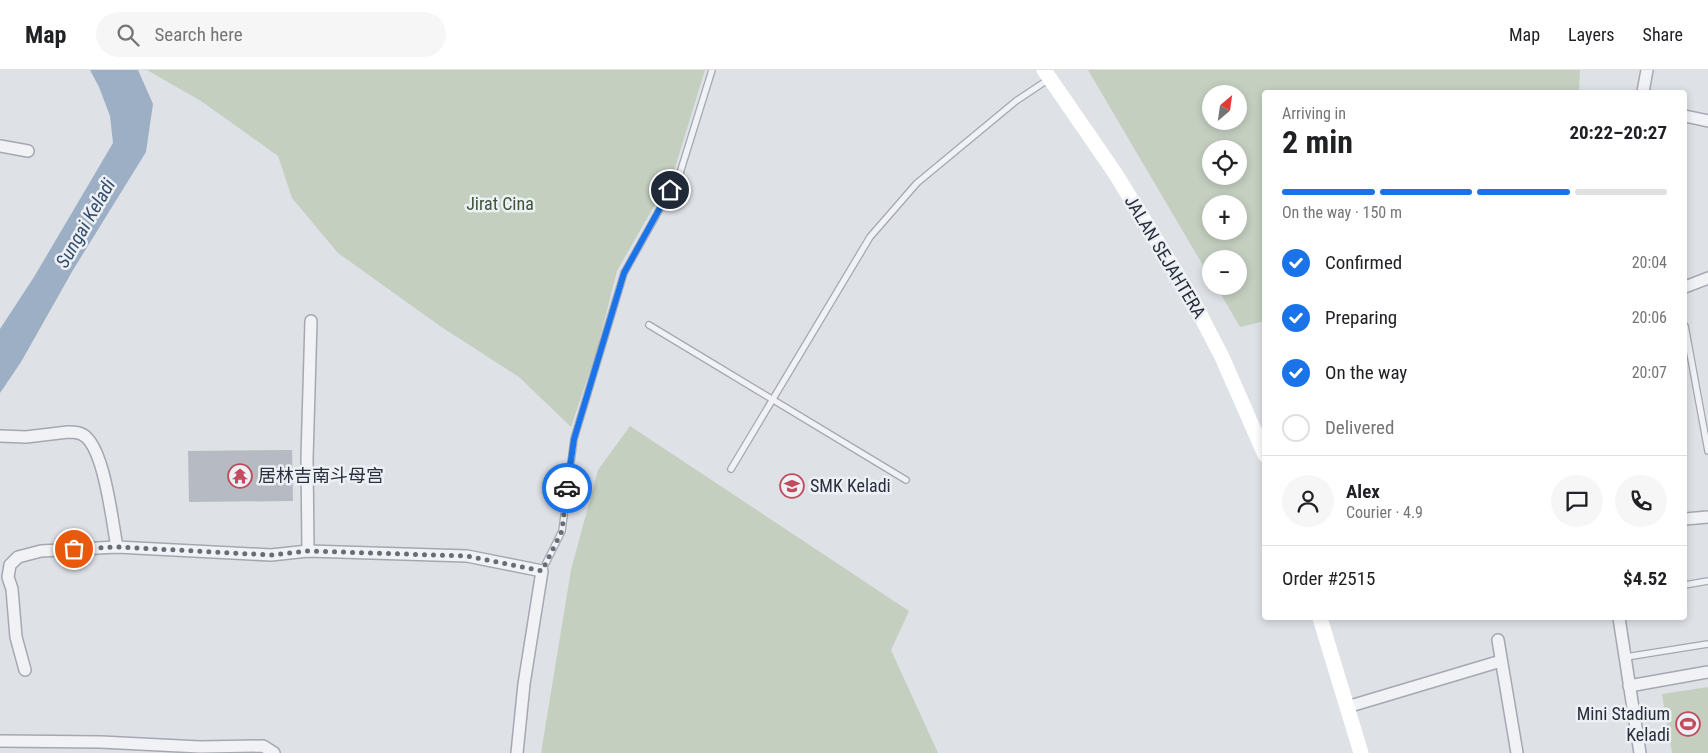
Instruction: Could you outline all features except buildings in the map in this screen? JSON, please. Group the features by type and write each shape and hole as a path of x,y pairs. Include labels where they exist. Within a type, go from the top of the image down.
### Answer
{"street":[{"path":"1643,90 1647,70"},
{"name":"JALAN SEJAHTERA","path":"1047,74 1115,173 1190,295 1222,357 1262,448"},
{"path":"1687,116 1708,121"},
{"path":"0,146 28,151"},
{"path":"1687,286 1708,278"},
{"path":"308,551 307,458 311,321"},
{"path":"0,436 26,437 68,432 85,435 93,445 101,465 118,547"},
{"path":"1687,520 1708,517"},
{"path":"25,670 16,637 12,589 8,577 10,565 18,557 42,551 118,547 271,555 308,551 467,556 542,571 524,684 518,753"},
{"path":"1321,620 1361,753"},
{"path":"1619,620 1640,753"},
{"path":"1498,640 1517,753"},
{"path":"1347,706 1501,661"},
{"path":"1629,686 1708,672"},
{"path":"5,741 101,742 200,747 264,746 274,753"}],"lane":[{"path":"542,571 562,531 574,439 624,273 680,173 712,70"},
{"path":"731,469 870,237 917,183 1047,74"},
{"path":"649,325 906,480"},
{"path":"1687,337 1708,452"},
{"path":"1687,585 1708,581"},
{"path":"1626,656 1708,644"}],"green space":[{"name":"Jirat Cina","path":"147,70 705,70 674,171 617,271 597,350 571,427 519,377 440,326 338,253 292,198 278,156 201,101"},
{"path":"1088,70 1580,70 1579,90 1262,90 1262,322 1240,327 1221,295 1247,295 1247,250 1202,250 1202,264"},
{"path":"630,426 909,611 891,650 938,753 541,753 571,570 598,470"},
{"name":"Mini Stadium Keladi","path":"1708,687 1708,753 1672,753 1662,694"}],"water":[{"name":"Sungai Keladi","path":"90,70 138,70 153,104 146,152 73,270 21,362 0,393 0,329 34,277 113,143 110,116"}],"way so far":[{"path":"74,549 118,547 271,555 308,551 467,556 542,571 562,531 567,488"}],"place":[{"name":"居林吉南斗母宫","path":"240,476"},
{"name":"SMK Keladi","path":"792,486"},
{"name":"Mini Stadium Keladi","path":"1688,724"}],"route":[{"path":"567,488 574,439 624,273 670,190"}]}
